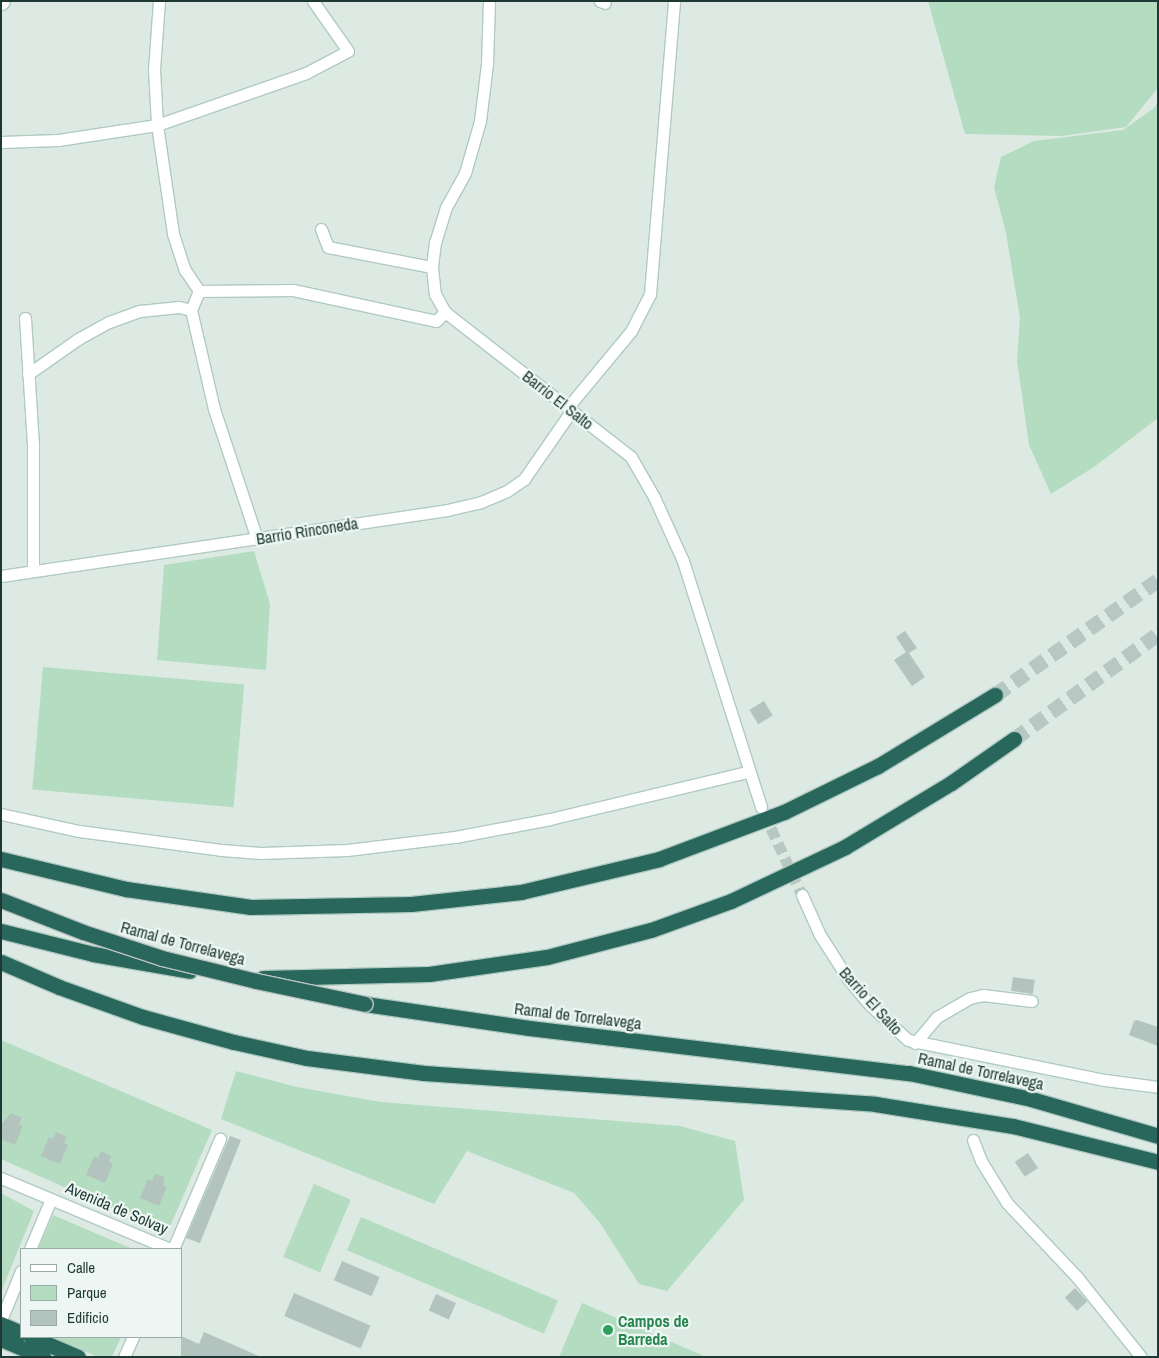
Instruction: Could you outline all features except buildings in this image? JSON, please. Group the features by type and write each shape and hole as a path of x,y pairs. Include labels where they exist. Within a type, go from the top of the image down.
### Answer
{"highway":[{"path":"1,859 126,889 251,906 393,905 521,892 659,859 784,812 878,766 995,695"},
{"path":"1,931 142,964 277,979 429,974 547,957 651,930 782,879 894,819 1014,739"},
{"name":"Ramal de Torrelavega","path":"1,900 83,932 162,958 256,982 365,1004 539,1029 909,1074 1032,1099 1158,1136"},
{"path":"1,962 59,987 143,1016 226,1040 307,1058 433,1074 874,1104 1042,1132 1158,1162"},
{"path":"1,1324 20,1333"},
{"path":"33,1338 78,1357"},
{"path":"1,1339 43,1357"}],"street":[{"path":"159,1 154,69 157,126 173,234 185,270 199,291"},
{"path":"1,142 58,140 157,126 306,73 348,51 313,1"},
{"name":"Barrio El Salto","path":"489,1 487,64 480,121 465,173 446,207 435,242 432,267 435,294 444,312 631,458 654,497 683,561 716,658 748,772 761,807"},
{"name":"Barrio Rinconeda","path":"1,576 447,510 481,502 506,491 524,479 570,409 631,331 650,294 674,1"},
{"path":"321,229 328,247 432,267"},
{"path":"199,291 293,290 436,321 444,312"},
{"path":"199,291 191,310 214,409 257,539"},
{"path":"28,374 78,339 109,322 140,312 179,307 191,310"},
{"path":"25,318 34,571"},
{"path":"1,814 79,831 212,849 262,853 347,850 455,837 550,819 748,772"},
{"name":"Barrio El Salto","path":"802,895 820,935 848,979 891,1026 915,1043 1158,1087"},
{"path":"915,1043 937,1017 970,998 983,995 1032,1001"},
{"name":"Avenida de Solvay","path":"171,1248 220,1139"},
{"path":"973,1140 980,1161 1007,1204 1077,1277 1141,1357"},
{"name":"Avenida de Solvay","path":"1,1178 169,1248"},
{"name":"Avenida de Solvay","path":"30,1248 50,1199"},
{"path":"1,1320 20,1273"},
{"path":"124,1357 133,1338"}],"green space":[{"path":"928,1 1158,1 1158,88 1126,127 1061,136 965,134"},
{"path":"1158,102 1158,418 1094,467 1051,494 1029,445 1017,360 1020,318 1006,233 994,187 1001,157 1034,141 1123,130 1154,108"},
{"path":"254,551 270,604 266,670 157,660 164,565"},
{"path":"43,667 244,685 234,807 32,790"},
{"path":"1,1040 212,1130 167,1233 1,1159"},
{"path":"236,1071 297,1087 381,1102 680,1126 735,1141 744,1200 667,1291 639,1284 600,1223 574,1193 467,1151 434,1204 221,1119"},
{"path":"314,1184 351,1200 320,1272 283,1257"},
{"path":"1,1193 34,1211 1,1292"},
{"path":"53,1215 131,1248 38,1248"},
{"path":"361,1217 558,1301 544,1334 347,1250"},
{"name":"Campos de Barreda","path":"582,1303 706,1357 559,1357"},
{"path":"54,1338 121,1338 112,1357 98,1357"}],"tunnel":[{"path":"995,695 1158,580"},
{"path":"1014,739 1158,634"},
{"path":"764,813 802,895"}],"place":[{"name":"Campos de Barreda","path":"608,1330"}]}
